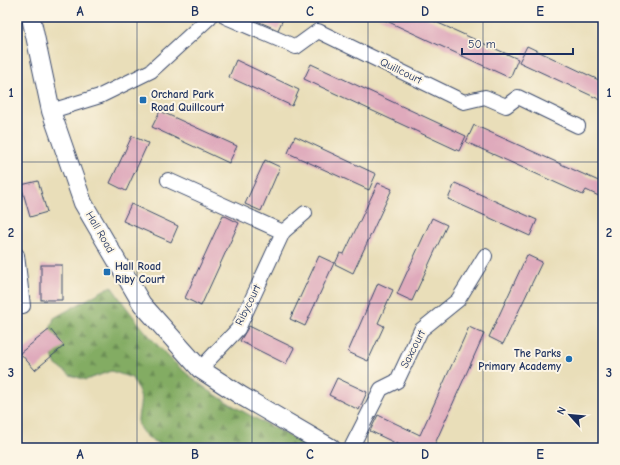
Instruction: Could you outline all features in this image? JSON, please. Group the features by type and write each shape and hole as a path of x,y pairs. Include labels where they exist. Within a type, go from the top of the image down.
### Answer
{"street":[{"name":"Hall Road","path":"31,17 51,111 87,210 142,304 200,369 240,395 331,448"},
{"path":"51,111 100,96 151,70 210,17"},
{"name":"Quillcourt","path":"226,17 296,48 318,31 464,102 485,97 506,106 518,96 578,126"},
{"path":"168,180 283,232"},
{"name":"Ribycourt","path":"200,369 238,328 283,232 305,213"},
{"path":"17,255 23,306 17,304"},
{"name":"Saxcourt","path":"351,448 381,389 398,381 421,330 458,300 485,256"}],"green space":[{"path":"111,286 143,329 180,368 208,390 233,406 312,448 235,448 227,443 218,441 210,441 174,448 165,446 151,440 140,429 138,424 140,404 139,391 132,378 111,371 86,380 70,375 56,365 46,341 54,318"}],"building":[{"path":"248,17 284,17 278,30"},
{"path":"378,17 425,17 518,59 510,78"},
{"path":"527,46 603,82 603,101 519,62"},
{"path":"236,60 299,90 292,106 229,77"},
{"path":"311,64 466,136 459,151 304,79"},
{"path":"160,111 237,146 229,163 152,127"},
{"path":"474,125 603,183 603,198 586,190 583,195 466,142"},
{"path":"132,136 148,143 126,191 110,183"},
{"path":"295,136 376,174 369,190 288,153"},
{"path":"265,160 280,167 261,211 245,204"},
{"path":"38,181 47,212 30,217 21,185"},
{"path":"378,183 392,189 353,273 335,264 340,253 344,254"},
{"path":"455,183 537,220 530,236 448,199"},
{"path":"131,204 178,226 171,242 123,221"},
{"path":"223,215 239,223 201,306 185,298"},
{"path":"432,218 447,225 412,301 397,294"},
{"path":"527,255 542,262 503,344 489,337"},
{"path":"319,256 334,263 305,326 290,319"},
{"path":"41,265 62,265 62,300 41,300"},
{"path":"378,283 393,290 378,323 384,326 368,361 348,352"},
{"path":"249,326 294,348 286,364 240,341"},
{"path":"469,327 484,334 433,448 406,448 370,431 378,415 420,435"},
{"path":"50,329 64,346 35,370 20,353"},
{"path":"337,378 367,392 359,410 329,395"}],"place":[{"name":"Orchard Park Road Quillcourt","path":"143,100"},
{"name":"Hall Road Riby Court","path":"107,272"},
{"name":"The Parks Primary Academy","path":"569,359"}]}
